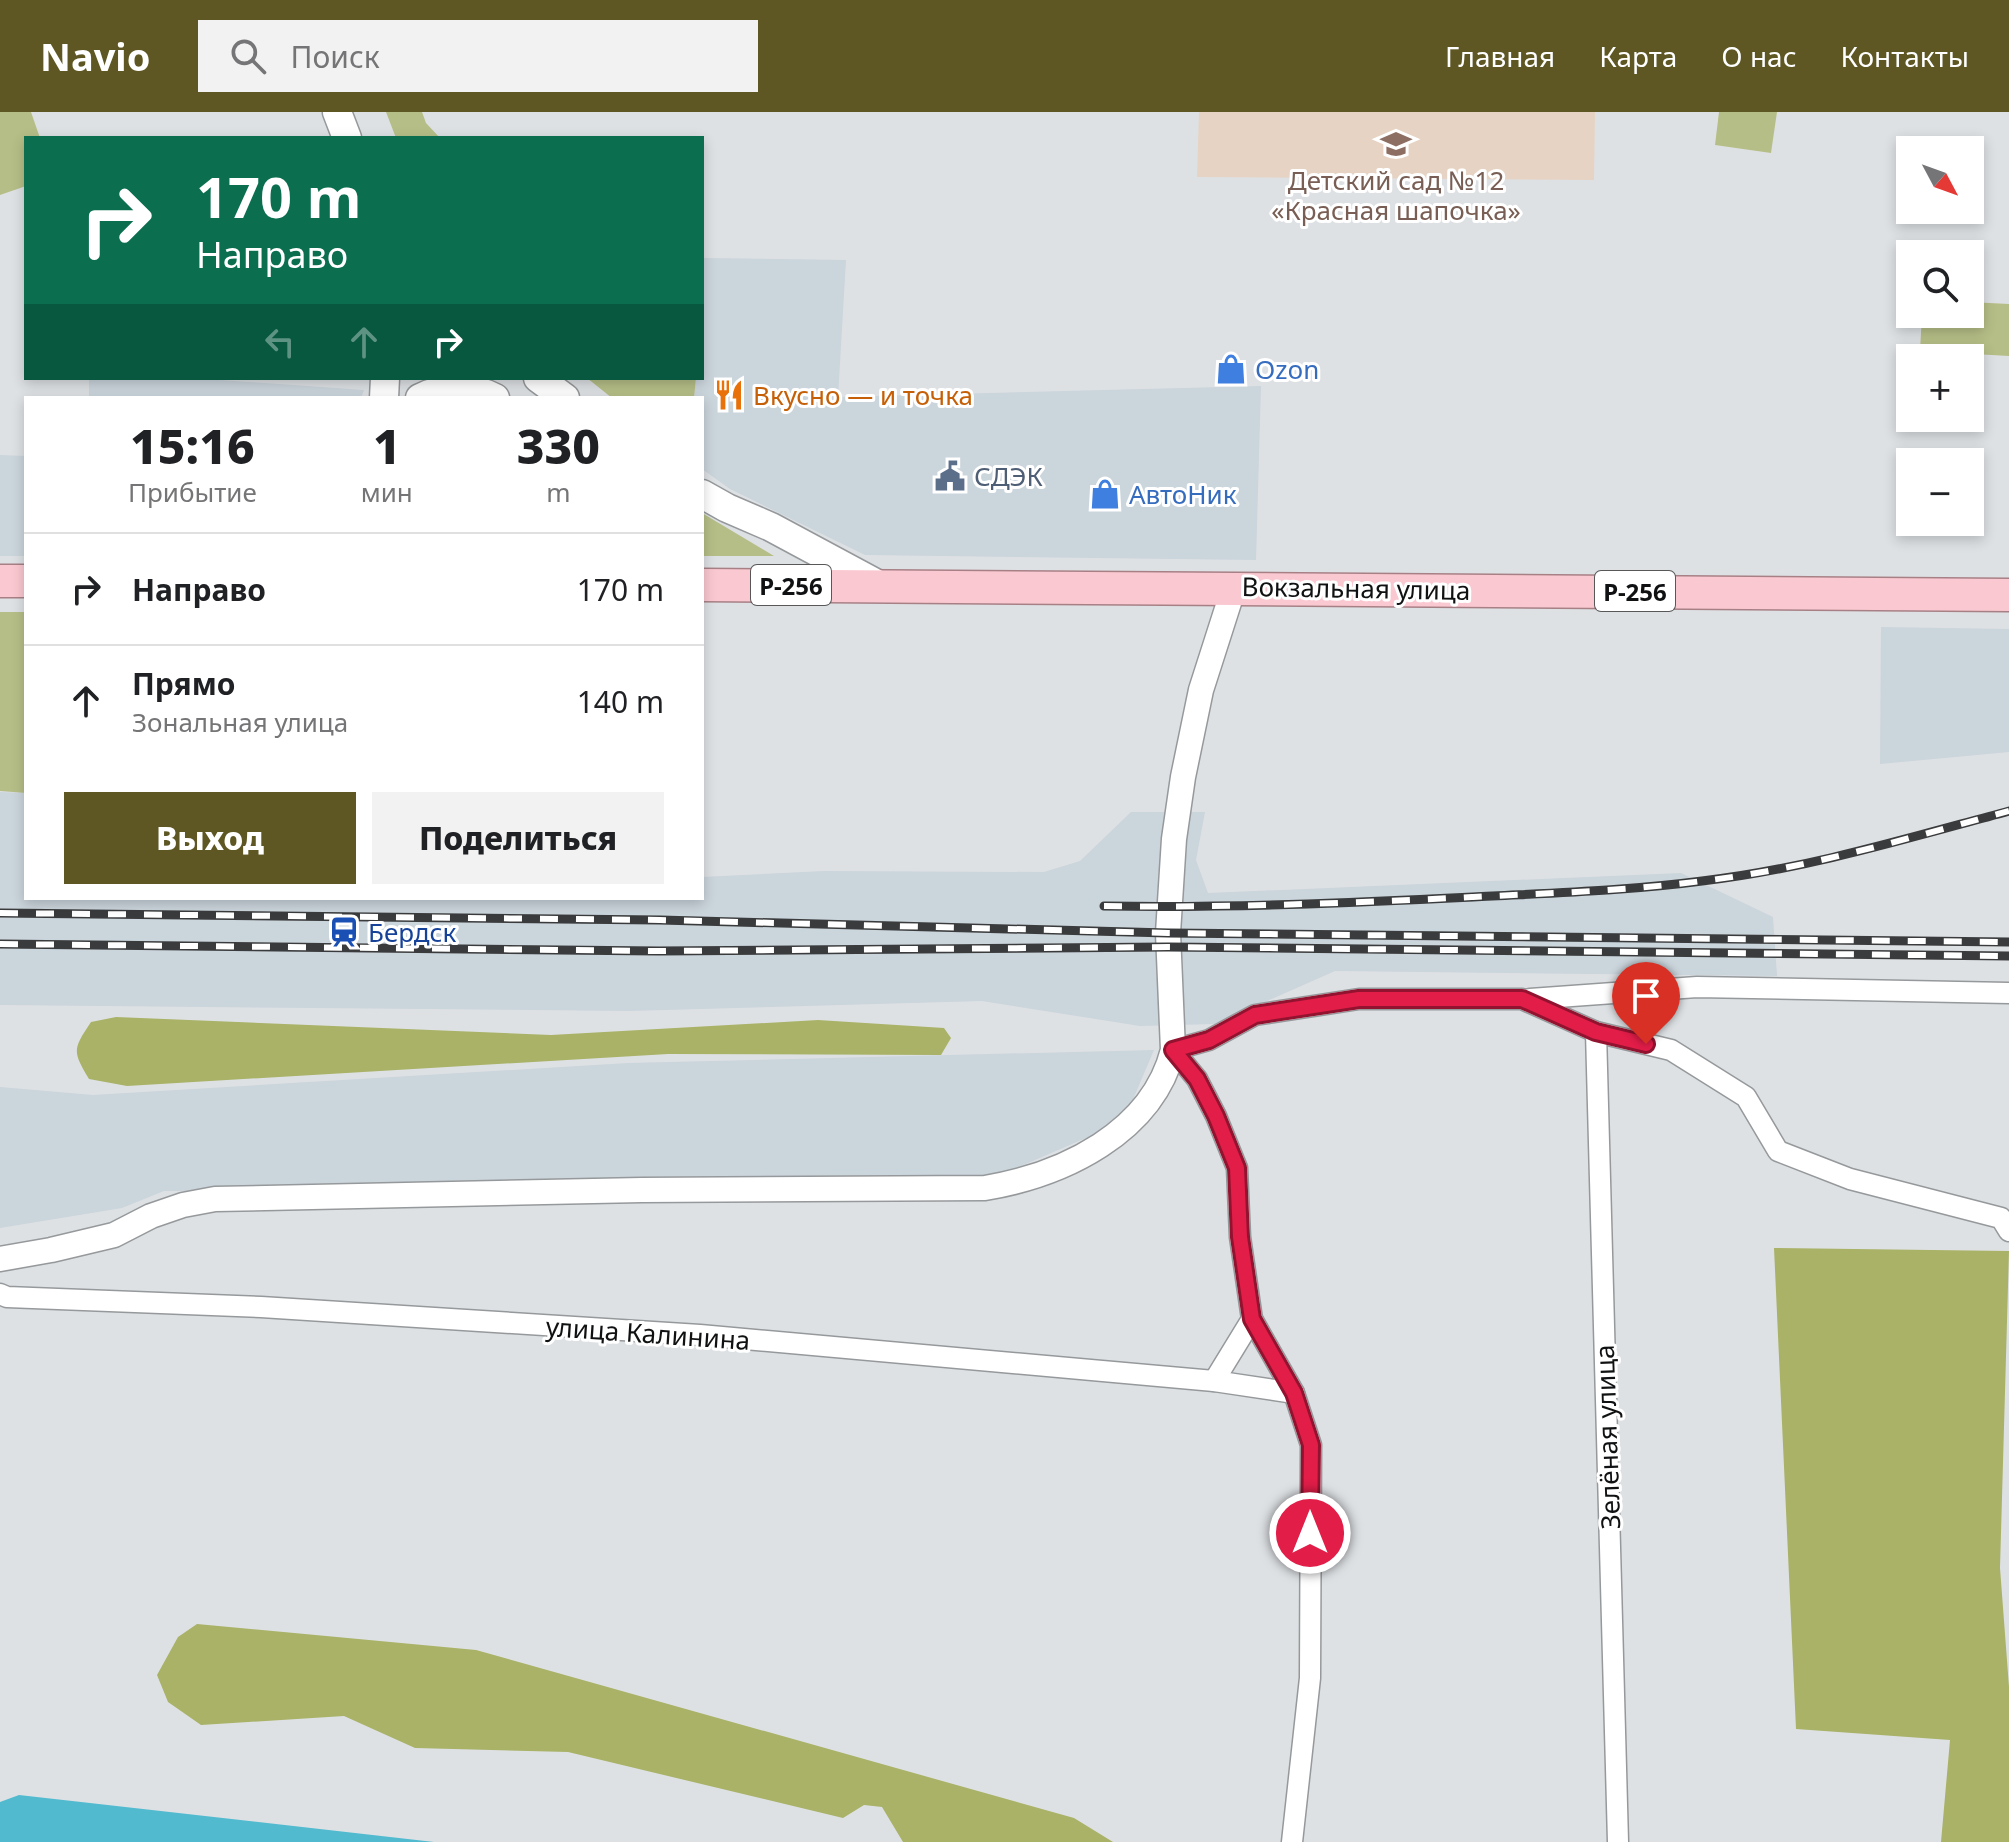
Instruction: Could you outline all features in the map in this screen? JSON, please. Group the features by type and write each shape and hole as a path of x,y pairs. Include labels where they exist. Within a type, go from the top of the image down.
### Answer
{"highway":[{"path":"0,581 24,581"},
{"name":"Вокзальная улица","path":"704,585 2009,595"}],"main road":[{"path":"337,112 346,136"},
{"path":"541,380 562,396"},
{"path":"424,396 434,391 459,388 491,396"},
{"path":"704,495 879,585"}],"street":[{"path":"0,1259 114,1235 162,1212 215,1199 612,1190 985,1188 1021,1182 1061,1168 1096,1148 1134,1119 1157,1093 1173,1050 1168,914 1174,839 1201,690 1234,587"},
{"path":"1173,1050 1209,1040 1255,1015 1359,999 1522,999 1697,987 2009,993"},
{"path":"1522,999 1596,1032 1671,1050 1746,1097 1778,1151 1850,1179 2001,1218 2009,1231"},
{"name":"Зелёная улица","path":"1596,1032 1618,1842"},
{"path":"1173,1050 1197,1079 1237,1168 1240,1237 1252,1319 1294,1393 1311,1445 1310,1678 1292,1842"},
{"name":"улица Калинина","path":"0,1294 7,1297 261,1307 700,1335 1214,1381 1294,1393"},
{"path":"1214,1381 1252,1319"}],"shaded area":[{"name":"Детский сад №12 «Красная шапочка»","path":"1199,112 1595,112 1594,180 1197,177"},
{"path":"704,258 846,260 838,397 1261,386 1256,560 865,555 730,489 704,470 704,396 694,396 696,380 704,380"},
{"path":"89,380 220,380 364,390 362,396 89,396"},
{"path":"0,455 24,456 24,556 0,556"},
{"path":"1881,627 2009,629 2009,752 1880,764"},
{"path":"0,792 24,793 24,900 704,900 704,877 824,871 1044,872 1080,861 1131,812 1205,812 1196,860 1208,893 1681,873 1773,917 1777,976 1335,971 1215,1024 1140,1026 982,1001 629,1011 0,1005"},
{"path":"1154,1050 1131,1104 1102,1131 984,1182 164,1191 122,1208 0,1228 0,1087 93,1095 628,1063"}],"green space":[{"path":"0,112 31,112 39,136 24,136 24,187 0,195"},
{"path":"386,112 422,112 426,123 438,136 395,136"},
{"path":"1719,112 1777,112 1771,153 1715,145"},
{"path":"1984,303 2009,304 2009,356 1984,355 1984,344 1920,344 1921,328 1984,328"},
{"path":"590,380 696,380 694,396 610,396"},
{"path":"704,514 774,556 704,556"},
{"path":"0,612 24,612 24,793 0,791"},
{"path":"116,1017 551,1035 818,1020 944,1028 951,1038 941,1055 668,1054 127,1086 89,1079 77,1056 78,1045 91,1022"},
{"path":"1774,1248 2009,1251 2000,1568 2009,1687 2009,1842 1941,1842 1950,1740 1796,1729"},
{"path":"197,1624 476,1650 1074,1818 1113,1842 903,1842 882,1807 864,1805 843,1818 568,1752 415,1748 344,1716 201,1725 168,1702 157,1675 178,1637"}],"water":[{"path":"19,1795 434,1842 0,1842 0,1802"}],"railway":[{"path":"1104,906 1335,903 1673,884 1741,876 1818,861 2009,811"},
{"path":"0,913 660,920 1168,933 2009,942"},
{"path":"0,944 659,951 1168,947 2009,956"}],"place":[{"name":"Детский сад №12 «Красная шапочка»","path":"1396,144"},
{"name":"Ozon","path":"1231,369"},
{"name":"Вкусно — и точка","path":"729,395"},
{"name":"СДЭК","path":"950,476"},
{"name":"АвтоНик","path":"1105,494"},
{"name":"Бердск","path":"344,932"}],"route":[{"path":"1310,1533 1311,1445 1294,1393 1252,1319 1240,1237 1237,1168 1197,1079 1173,1050 1209,1040 1255,1015 1359,999 1522,999 1596,1032 1646,1044"}]}
